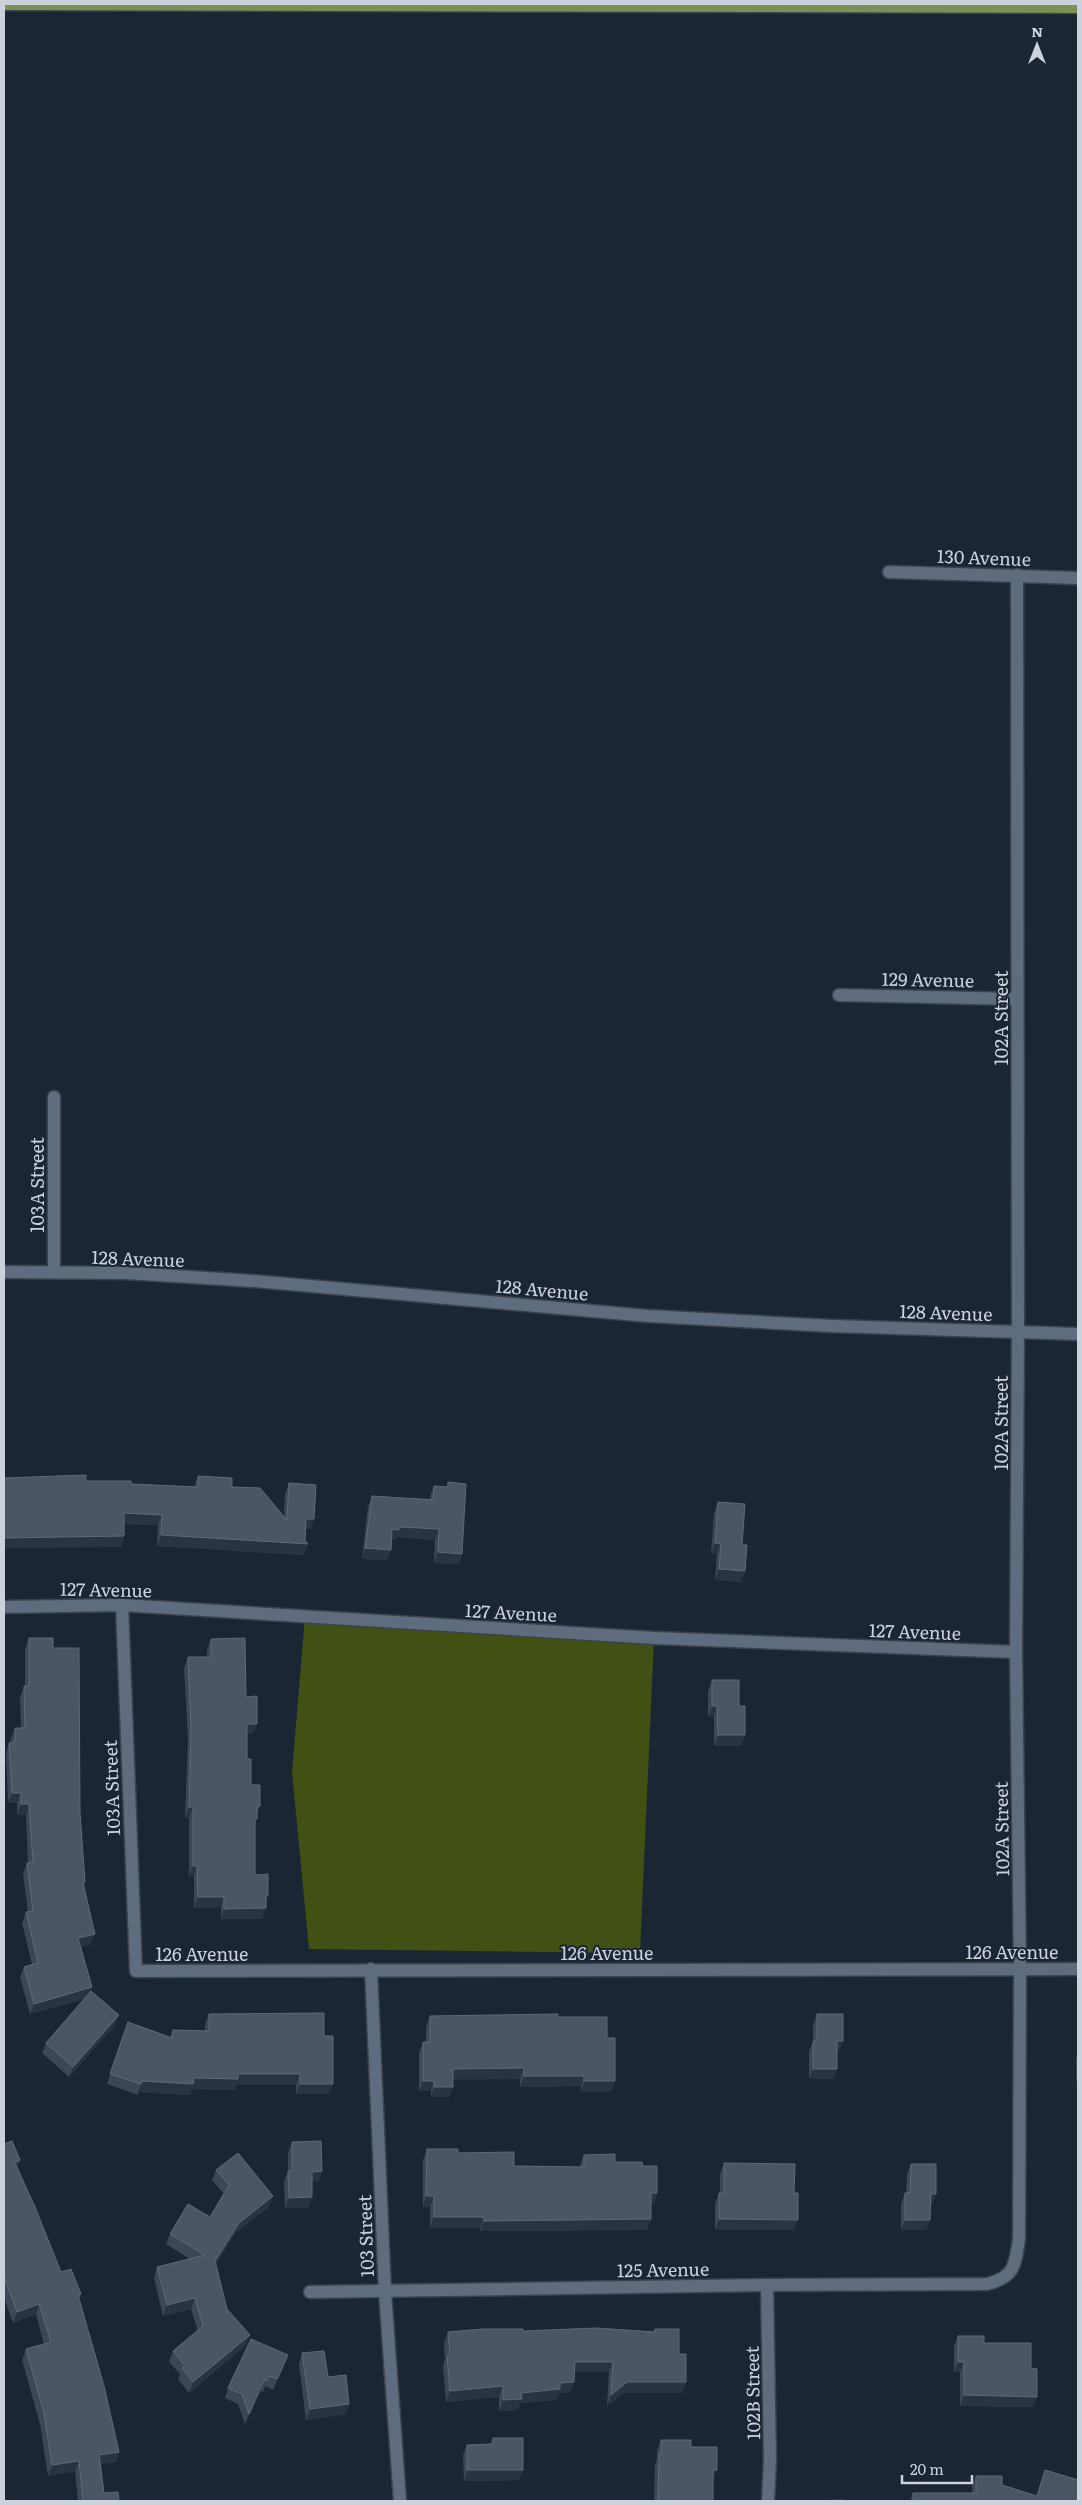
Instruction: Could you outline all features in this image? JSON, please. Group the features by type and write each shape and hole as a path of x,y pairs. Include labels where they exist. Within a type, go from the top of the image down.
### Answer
{"main road":[{"path":"4,4 1078,7"}],"street":[{"name":"130 Avenue","path":"889,572 1078,578"},
{"name":"102A Street","path":"1012,2270 1019,2239 1020,1969 1016,1652 1018,1332 1017,575"},
{"name":"129 Avenue","path":"839,995 1017,999"},
{"name":"103A Street","path":"54,1097 54,1272"},
{"name":"128 Avenue","path":"4,1272 126,1273 252,1281 658,1316 832,1326 1078,1334"},
{"name":"103A Street","path":"122,1604 136,1971"},
{"name":"127 Avenue","path":"4,1607 122,1604 654,1638 1016,1652"},
{"name":"126 Avenue","path":"136,1971 1078,1969"},
{"name":"103 Street","path":"371,1970 384,2292 400,2501"},
{"name":"125 Avenue","path":"310,2292 767,2284 987,2284 1003,2280 1012,2270"},
{"name":"102B Street","path":"767,2284 770,2460 768,2501"}],"green space":[{"path":"305,1617 654,1638 640,1953 309,1949 292,1772"}],"building":[{"path":"86,1475 86,1481 131,1481 131,1484 198,1487 198,1476 232,1478 232,1487 260,1488 287,1520 289,1483 316,1485 314,1519 306,1519 305,1541 308,1544 161,1535 162,1515 124,1513 124,1536 4,1538 4,1478"},
{"path":"448,1482 466,1484 462,1554 438,1552 439,1529 399,1527 399,1530 392,1529 391,1550 365,1548 372,1496 433,1500 434,1486 448,1487"},
{"path":"718,1502 745,1504 742,1545 747,1545 745,1571 719,1569 721,1544 715,1543"},
{"path":"29,1638 53,1638 53,1648 79,1648 80,1813 85,1882 83,1883 95,1934 78,1938 92,1987 34,2004 24,1967 38,1963 26,1912 33,1911 27,1863 33,1862 29,1804 21,1804 21,1793 12,1793 9,1743 15,1742 15,1728 25,1728 24,1686 29,1686"},
{"path":"245,1638 246,1697 257,1696 257,1724 247,1724 247,1759 251,1759 251,1785 260,1785 260,1806 257,1806 257,1819 255,1819 255,1875 268,1874 268,1895 266,1895 266,1908 224,1909 224,1897 198,1897 197,1866 193,1866 193,1807 189,1807 191,1729 188,1657 211,1657 211,1639"},
{"path":"712,1680 739,1680 739,1706 745,1706 745,1735 718,1735 717,1706 712,1706"},
{"path":"91,1991 119,2015 73,2067 46,2043"},
{"path":"324,2013 324,2036 333,2036 333,2084 300,2084 300,2074 238,2074 238,2079 194,2078 193,2084 142,2081 141,2084 110,2074 128,2022 172,2038 173,2030 209,2031 209,2014"},
{"path":"558,2014 558,2017 607,2017 607,2038 615,2038 615,2081 584,2081 584,2076 524,2076 524,2068 453,2069 453,2087 434,2087 434,2081 423,2081 423,2042 430,2042 430,2016"},
{"path":"817,2014 843,2014 843,2041 837,2041 837,2069 813,2069 813,2042 817,2038"},
{"path":"12,2141 20,2160 15,2163 61,2272 71,2269 81,2294 78,2295 104,2386 119,2452 99,2455 104,2493 118,2492 119,2501 83,2501 79,2461 52,2465 44,2413 26,2349 51,2342 39,2304 17,2312 4,2277 4,2144"},
{"path":"321,2141 322,2171 312,2172 312,2197 289,2198 288,2171 292,2171 292,2142"},
{"path":"427,2149 458,2149 458,2153 514,2152 514,2166 584,2167 584,2155 615,2154 615,2162 642,2162 643,2166 657,2166 657,2193 651,2193 651,2219 484,2221 484,2217 434,2217 434,2196 426,2196"},
{"path":"238,2153 273,2196 239,2223 215,2261 227,2309 250,2335 193,2382 182,2368 185,2366 173,2351 203,2326 195,2298 167,2305 157,2267 205,2255 170,2234 188,2204 210,2217 229,2185 216,2170"},
{"path":"724,2163 795,2164 794,2193 798,2193 798,2220 719,2219 719,2193 724,2193"},
{"path":"911,2164 936,2164 936,2194 931,2194 930,2220 905,2220 905,2193 910,2193"},
{"path":"596,2328 655,2332 655,2329 679,2329 679,2354 686,2354 686,2382 627,2382 611,2395 613,2362 575,2362 574,2382 560,2383 560,2389 521,2393 522,2399 503,2400 503,2386 450,2391 447,2356 450,2355 448,2332 482,2329 523,2329 523,2331"},
{"path":"958,2336 984,2336 984,2343 1031,2343 1031,2368 1037,2369 1037,2397 964,2395 964,2362 958,2362"},
{"path":"251,2339 288,2355 277,2379 269,2376 266,2381 264,2380 249,2414 242,2394 228,2388"},
{"path":"324,2351 328,2377 346,2375 349,2404 310,2409 302,2353"},
{"path":"493,2438 523,2438 523,2470 467,2470 467,2445 493,2444"},
{"path":"661,2440 691,2440 691,2447 717,2447 717,2470 713,2470 713,2501 658,2501"},
{"path":"1045,2470 1078,2480 1077,2501 913,2501 913,2493 976,2493 976,2476 1002,2476 1002,2485 1037,2496"},
{"path":"843,2500 843,2501 811,2501"}]}
